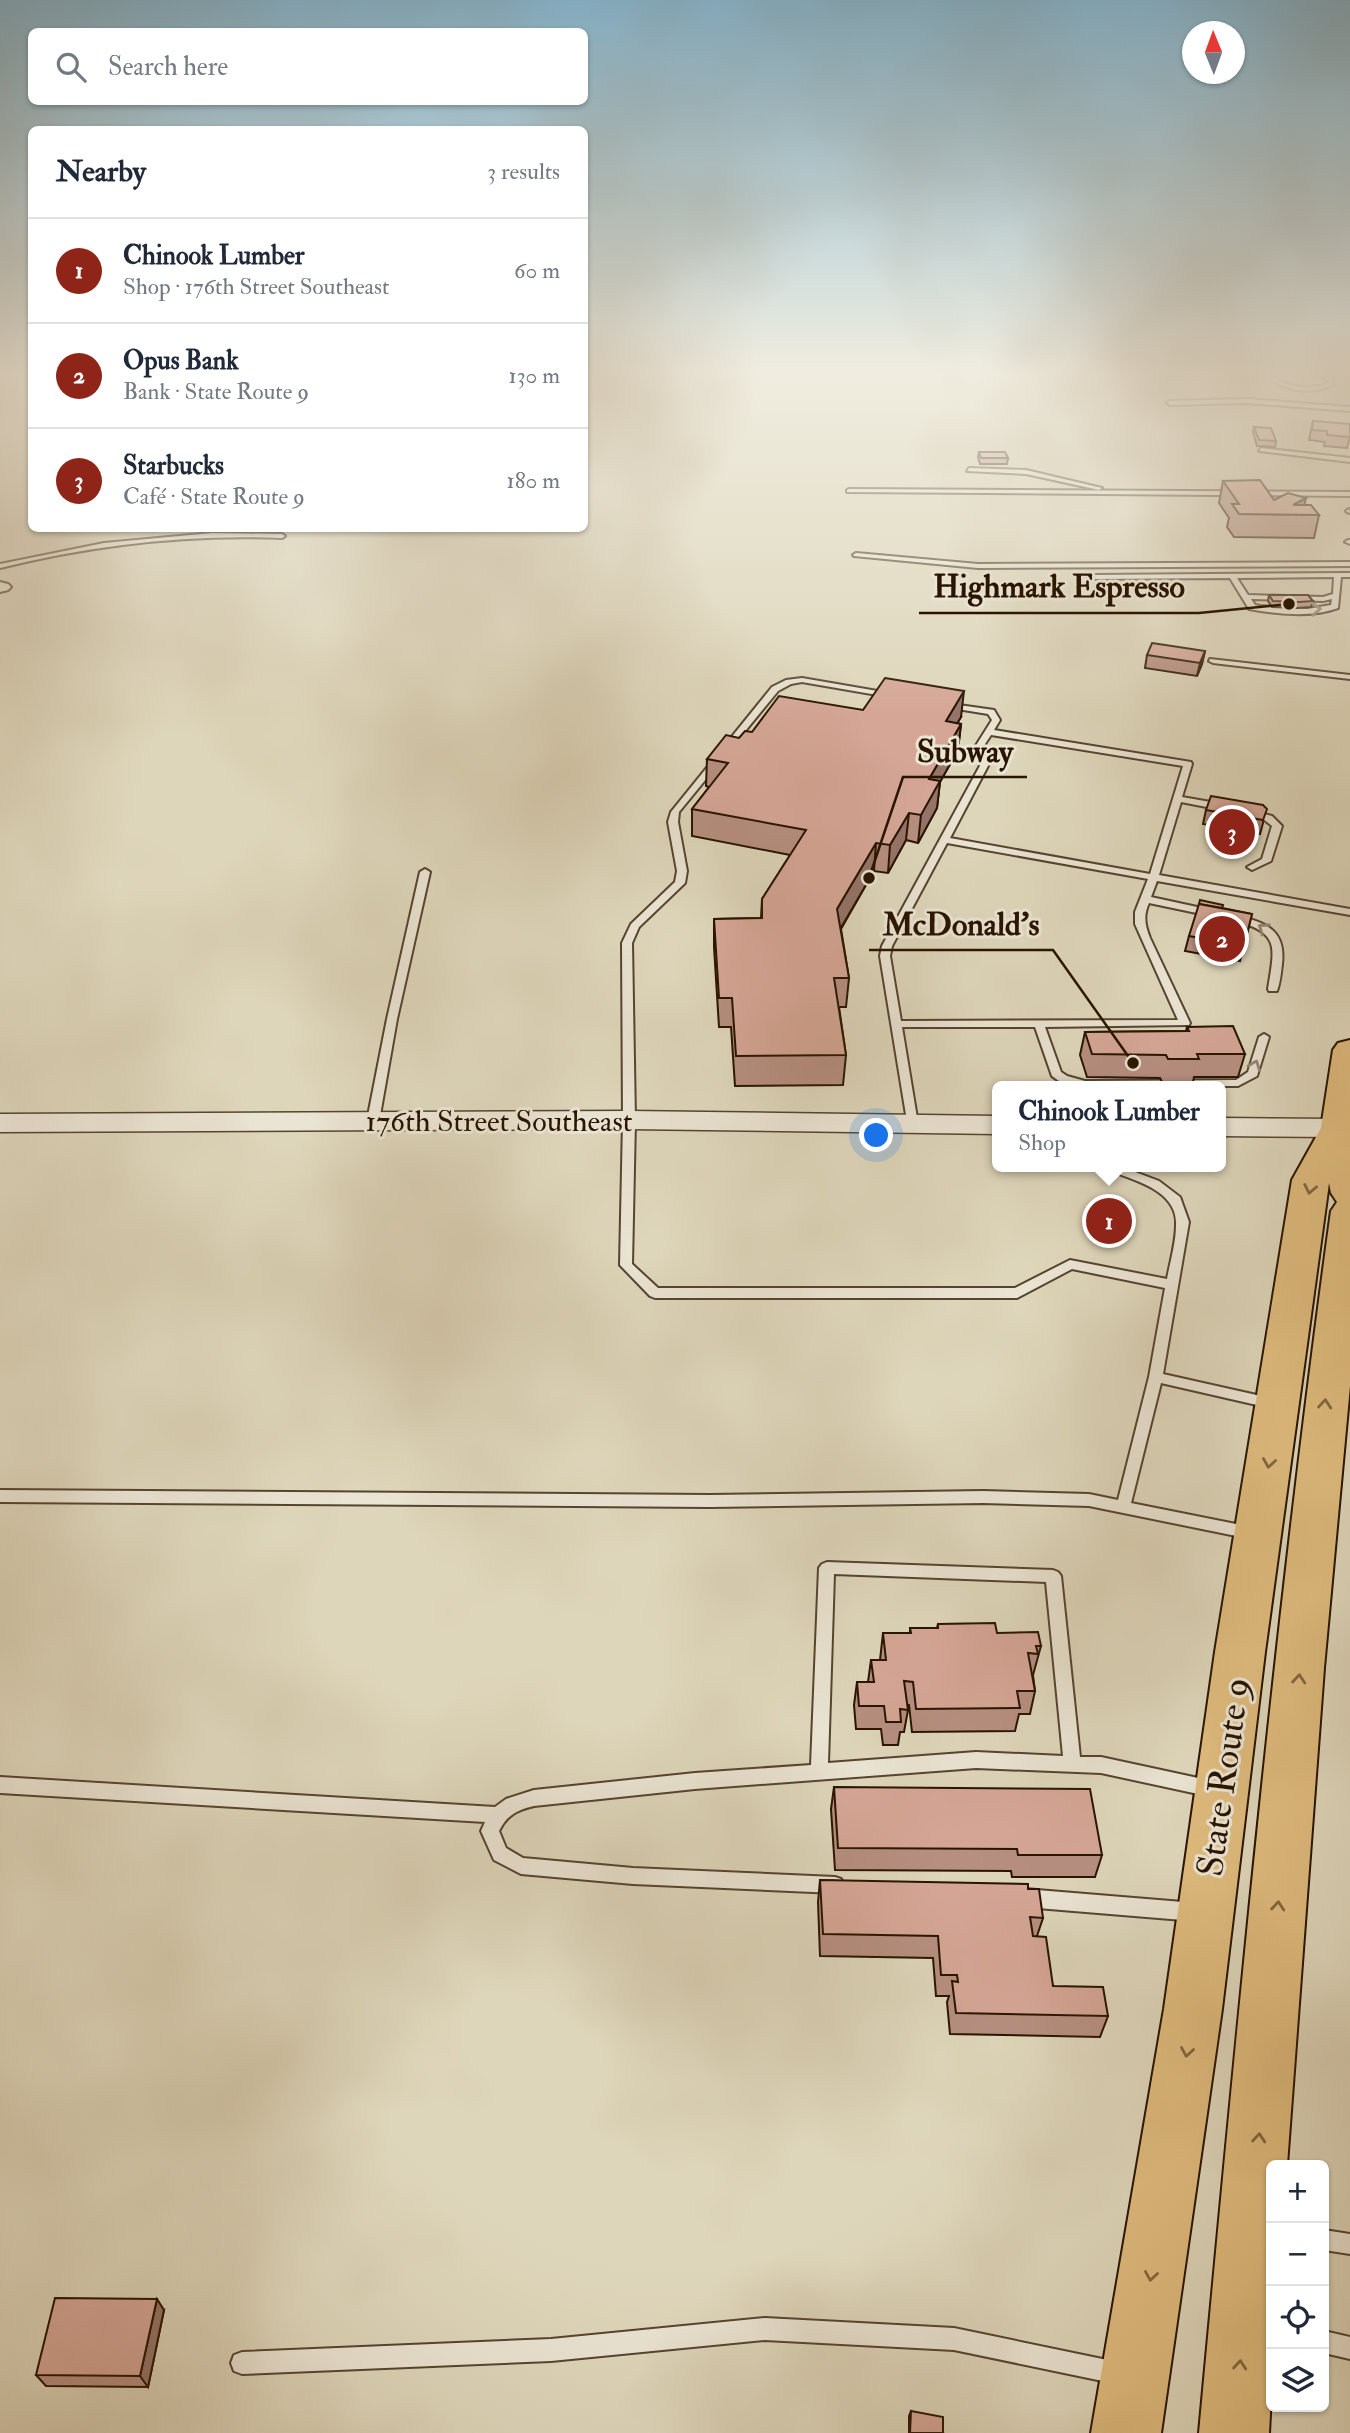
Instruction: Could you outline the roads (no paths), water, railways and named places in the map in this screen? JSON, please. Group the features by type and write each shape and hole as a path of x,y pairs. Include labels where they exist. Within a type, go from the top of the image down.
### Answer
{"main road":[{"name":"State Route 9","path":"1350,1050 1339,1128 1350,1193"},
{"name":"State Route 9","path":"1130,2405 1193,2008 1258,1534 1311,1180 1339,1128"},
{"name":"State Route 9","path":"1234,2433 1254,2311 1261,2230 1272,1974 1326,1393 1350,1211"}],"street":[{"name":"176th Street Southeast","path":"0,1123 629,1120 992,1125"},
{"path":"1226,1127 1339,1128"}],"lane":[{"path":"1101,489 1108,492"},
{"path":"849,491 1350,494"},
{"path":"0,566 42,556 180,536 282,536"},
{"path":"856,555 978,566 1350,564"},
{"path":"1232,576 1252,607 1265,610 1318,610 1335,606 1338,575"},
{"path":"1093,577 1350,575"},
{"path":"1213,661 1350,677"},
{"path":"896,696 802,680 789,682 775,689 675,812 673,822 682,871 680,883 653,912 635,926 627,943 629,1120 626,1265 655,1293 1017,1293 1070,1264 1172,1285"},
{"path":"912,1124 886,956 887,946 986,762 979,747 996,720 991,712 937,703"},
{"path":"896,1024 1185,1023 1140,925 1140,912 1154,877 1188,764 989,732"},
{"path":"1177,799 1263,815 1274,821 1277,826 1266,861 1252,867"},
{"path":"944,840 1350,912"},
{"path":"373,1121 392,1019 425,872"},
{"path":"1145,899 1254,922 1266,927 1279,949 1273,989"},
{"path":"1039,1024 1056,1074 1072,1081"},
{"path":"1226,1083 1238,1083 1253,1074 1264,1037"},
{"path":"1123,1507 1156,1377 1183,1222 1176,1200 1155,1184 1125,1172"},
{"path":"1156,1377 1278,1405"},
{"path":"0,1496 670,1501 984,1497 1089,1500 1258,1534"},
{"path":"819,1772 827,1568 1053,1576 1072,1763"},
{"path":"852,1886 633,1876 521,1866 500,1853 490,1831 497,1815 514,1802 534,1798 976,1760 1101,1765 1222,1791"},
{"path":"0,1785 497,1815"},
{"path":"1012,1897 1206,1913"},
{"path":"1329,2241 1350,2244"},
{"path":"242,2363 551,2350 765,2329 954,2339 1130,2405"},
{"path":"1329,2344 1350,2348"}],"place":[{"name":"Highmark Espresso","path":"1289,604"},
{"name":"Starbucks","path":"1232,832"},
{"name":"Subway","path":"869,878"},
{"name":"Opus Bank","path":"1222,939"},
{"name":"McDonald's","path":"1133,1063"},
{"name":"Chinook Lumber","path":"1109,1221"}]}
